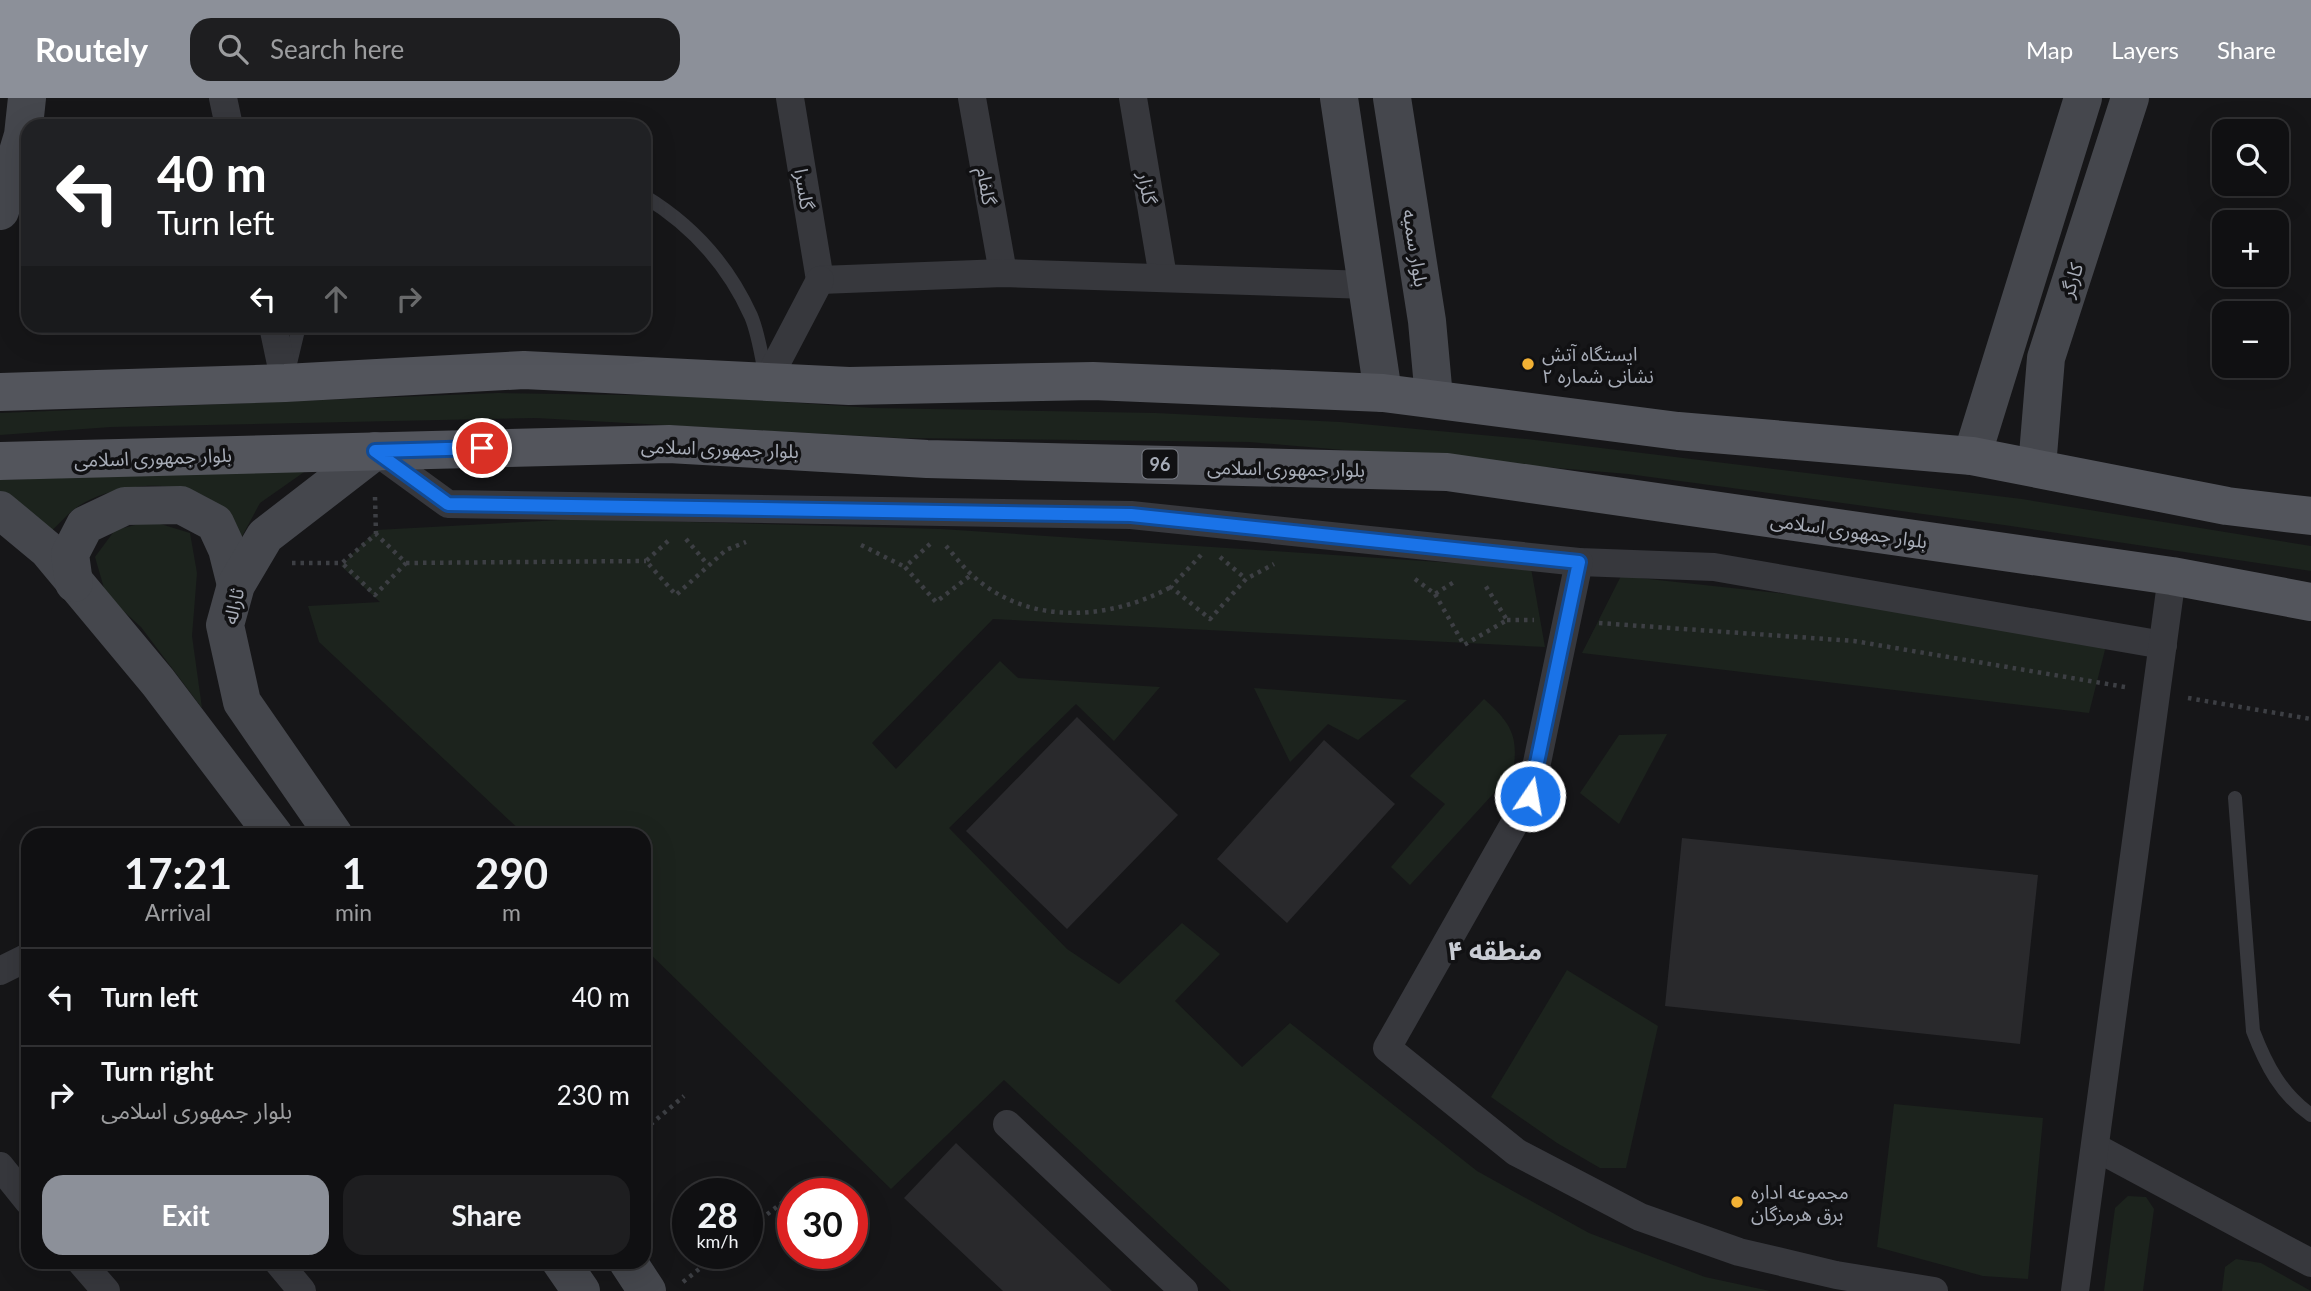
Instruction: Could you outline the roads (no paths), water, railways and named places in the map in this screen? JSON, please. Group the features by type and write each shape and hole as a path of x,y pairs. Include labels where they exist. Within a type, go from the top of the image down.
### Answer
{"main road":[{"path":"25,119 27,98"},
{"path":"1339,98 1383,393"},
{"name":"بلوار سمیه","path":"1392,98 1427,321 1434,398"},
{"path":"1972,456 2083,98"},
{"name":"کارگر","path":"2037,467 2046,358 2130,98"},
{"path":"0,211 21,142"},
{"path":"1375,330 1401,330 1427,321"},
{"path":"2003,355 2008,362 2024,369 2032,368 2046,358"},
{"path":"0,392 285,383 524,370 849,386 1093,381 1383,393 1678,432 1972,456 2227,506 2311,516"},
{"name":"بلوار جمهوری اسلامی","path":"0,461 669,444 927,459 1447,472 2172,576 2311,602"},
{"name":"ثاراله","path":"329,828 242,702 225,625 243,574 265,536 375,451"},
{"path":"74,583 70,554 85,525 125,506 181,505 215,523 243,574"},
{"path":"0,510 48,550 158,682 269,828"},
{"path":"566,1269 581,1291"},
{"path":"638,1269 664,1287"}],"street":[{"path":"223,98 228,119"},
{"name":"گلسرا","path":"790,98 820,280"},
{"name":"گلفام","path":"972,98 1003,273"},
{"name":"گلزار","path":"1133,98 1163,277"},
{"path":"766,380 820,280 1003,273 1368,285"},
{"path":"274,333 285,383"},
{"path":"375,451 448,504 1131,515 1579,562 1714,567 2163,645"},
{"path":"1579,562 1530,796 1387,1048 1516,1152 1640,1217 1739,1252 1836,1275 1934,1291"},
{"path":"2075,1291 2172,576"},
{"path":"0,971 21,960"},
{"path":"1007,1124 1184,1291"},
{"path":"2095,1147 2311,1263"},
{"path":"12,1171 21,1188"},
{"path":"86,1269 106,1291"},
{"path":"284,1269 302,1291"}],"lane":[{"path":"651,200 675,215 720,261 752,317 766,380"},
{"path":"285,383 297,333"},
{"path":"2235,798 2253,1031 2267,1065 2293,1102 2311,1115"}],"place":[{"name":"ایستگاه آتش نشانی شماره ۲","path":"1528,364"},
{"name":"مجموعه اداره برق هرمزگان","path":"1737,1202"}],"district":[{"name":"منطقه ۴","path":"1495,950"}]}
